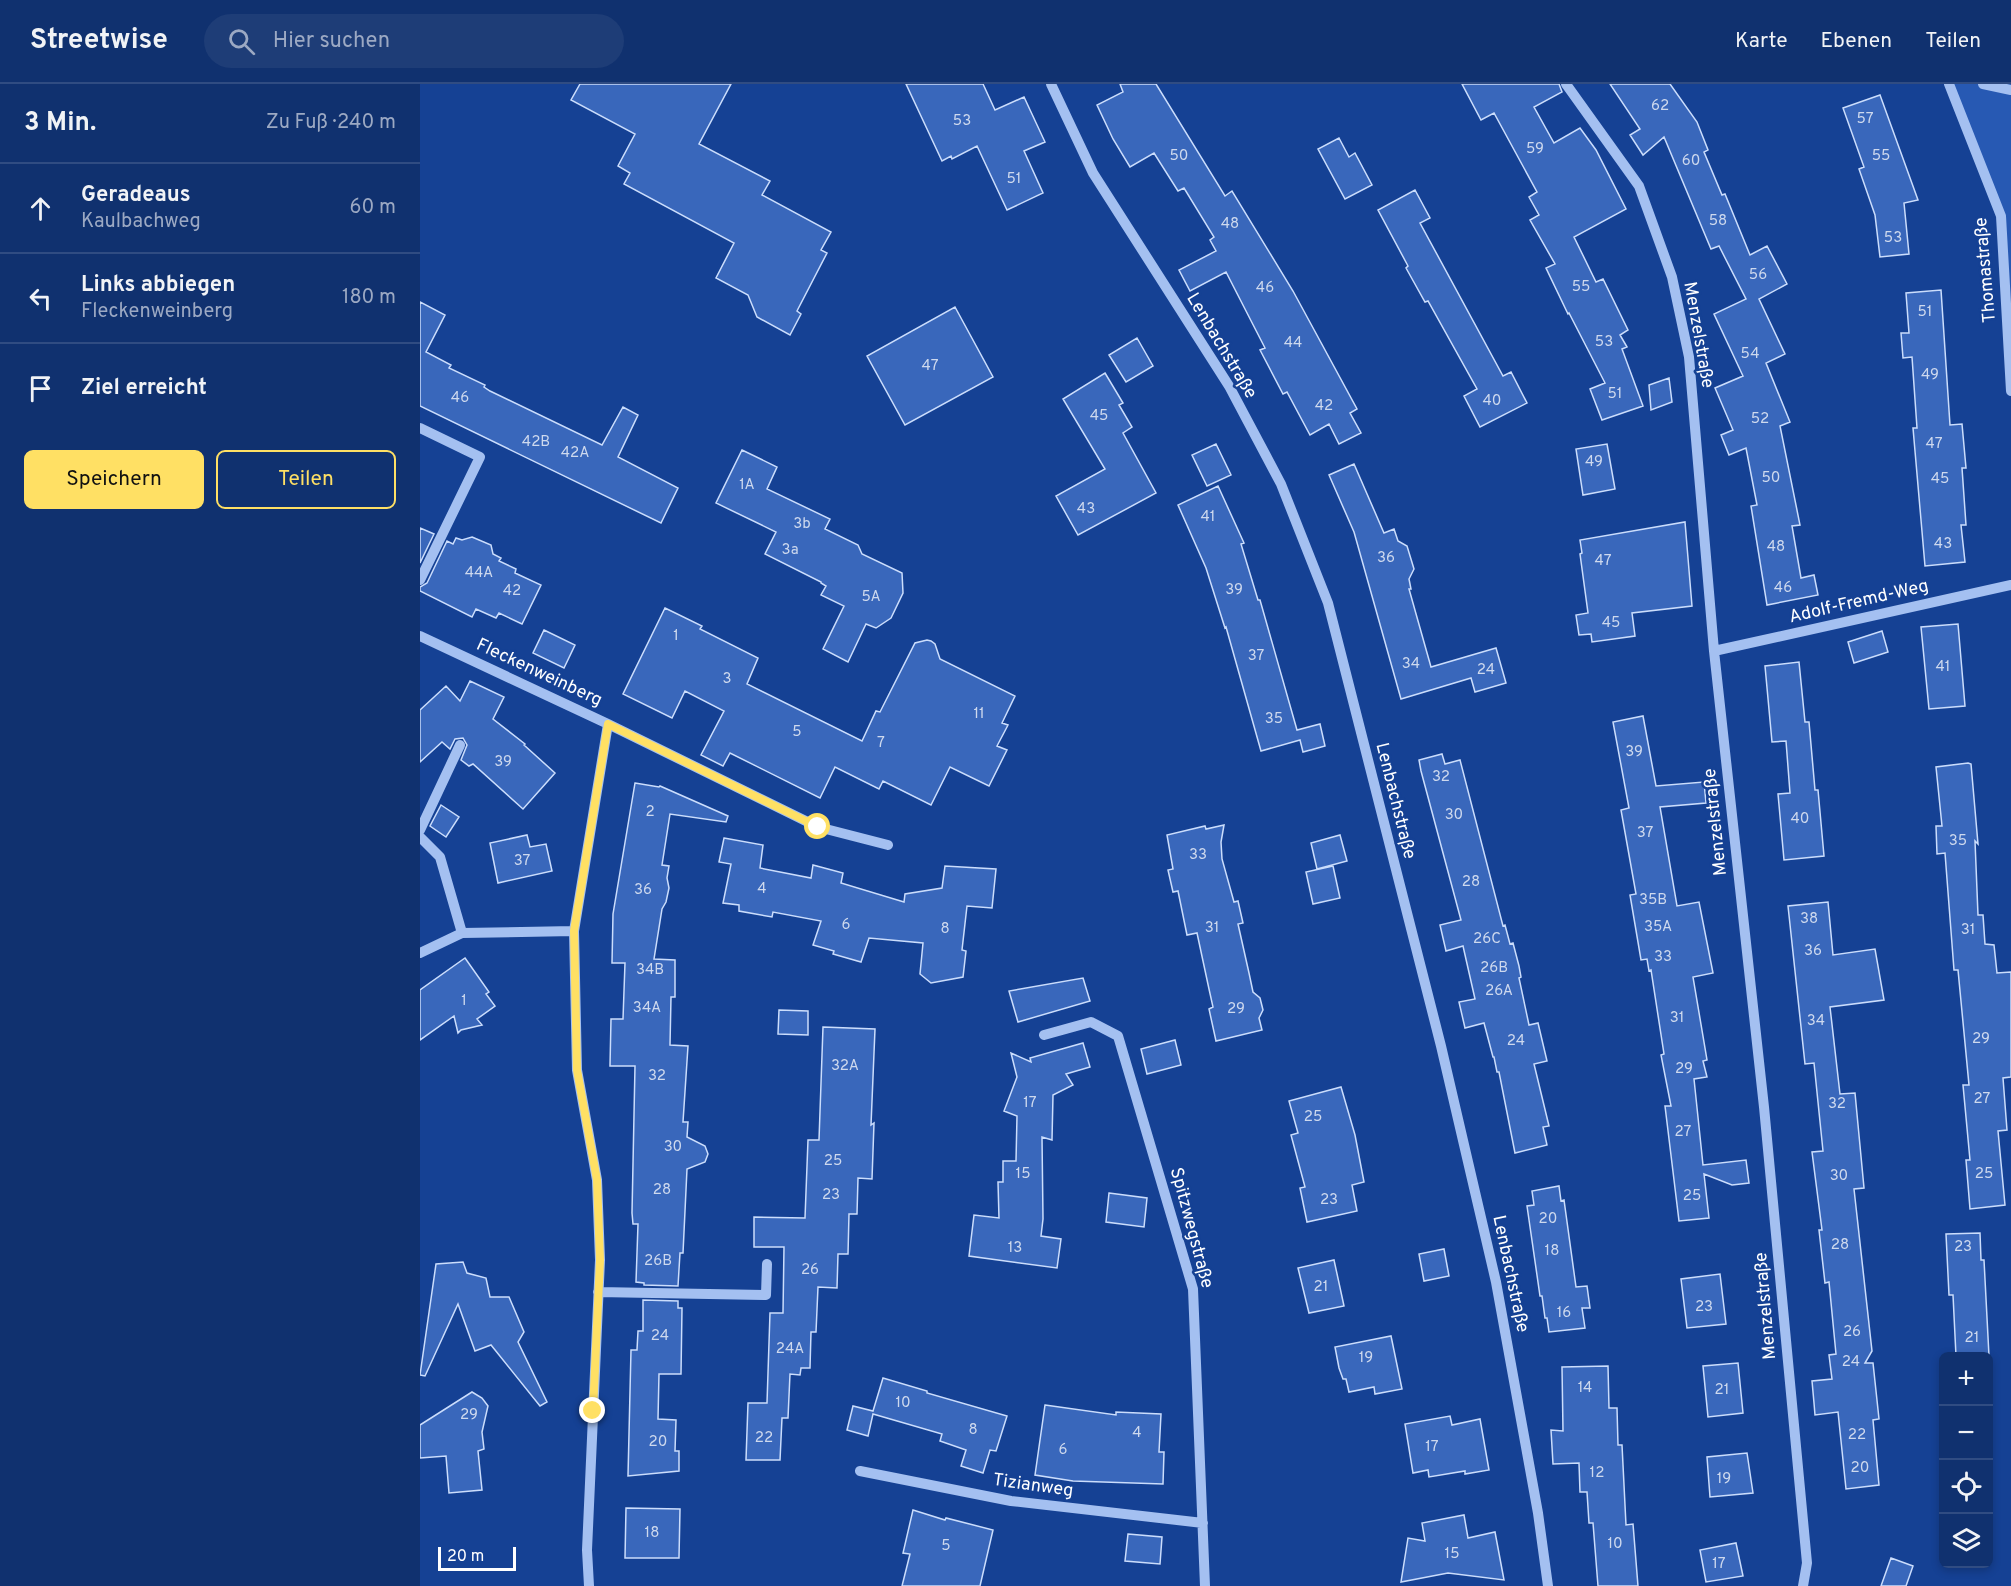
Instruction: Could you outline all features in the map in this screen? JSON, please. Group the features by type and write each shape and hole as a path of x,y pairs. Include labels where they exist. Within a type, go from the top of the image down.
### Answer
{"street":[{"name":"Lenbachstraße","path":"1051,84 1093,173 1229,387 1281,484 1328,603 1441,1046 1496,1282 1538,1513 1548,1586"},
{"name":"Menzelstraße","path":"1566,84 1639,186 1672,277 1689,357 1714,651 1767,1142 1807,1563 1803,1586"},
{"name":"Thomastraße","path":"1949,84 2001,216 2011,391"},
{"path":"1983,84 2011,90"},
{"path":"420,428 480,457 420,580"},
{"name":"Adolf-Fremd-Weg","path":"1714,651 2011,585"},
{"name":"Fleckenweinberg","path":"420,636 608,724 574,931 577,1070 597,1180 600,1260 587,1550 589,1586"},
{"path":"608,724 818,827 888,845"},
{"path":"420,830 460,745"},
{"path":"420,837 440,857 462,933"},
{"path":"420,953 462,933 574,931"},
{"name":"Spitzwegstraße","path":"1044,1035 1091,1022 1118,1036 1193,1289 1205,1586"},
{"path":"598,1292 766,1295 767,1264"},
{"name":"Tizianweg","path":"860,1471 1011,1501 1203,1523"}],"shaded area":[{"path":"1949,84 2011,84 2011,391 2001,216"}],"building":[{"path":"580,84 731,84 699,144 770,181 762,195 831,232 821,250 827,253 797,311 801,314 790,335 757,317 748,295 716,278 734,243 624,184 630,173 618,166 635,134 571,100"},
{"path":"906,84 983,84 995,110 1024,97 1045,142 1024,151 1043,193 1007,210 977,146 952,159 951,156 942,161"},
{"path":"1120,84 1156,84 1225,196 1232,191 1293,291 1357,409 1350,413 1361,433 1339,444 1329,424 1310,435 1287,392 1283,394 1260,350 1265,348 1226,272 1190,291 1179,270 1216,251 1210,240 1214,237 1184,188 1178,191 1154,153 1130,167 1113,139 1097,105 1123,92"},
{"path":"1462,84 1559,84 1562,92 1534,107 1554,143 1580,128 1596,150 1626,209 1574,237 1596,282 1603,279 1628,330 1620,335 1627,347 1622,349 1643,406 1602,420 1590,389 1605,383 1546,268 1555,264 1530,220 1539,215 1529,197 1537,192 1494,113 1481,120"},
{"path":"1610,84 1670,84 1697,122 1708,150 1704,152 1722,195 1725,194 1750,255 1767,246 1787,284 1759,299 1785,354 1766,363 1790,422 1780,426 1800,525 1792,526 1801,578 1814,575 1818,595 1767,605 1751,506 1757,505 1746,448 1729,455 1721,435 1733,430 1715,388 1743,376 1714,314 1746,299 1719,246 1711,249 1664,137 1643,155 1630,135 1640,129"},
{"path":"1880,95 1918,200 1904,203 1909,254 1880,257 1875,215 1859,169 1864,167 1843,108"},
{"path":"1339,138 1349,157 1355,153 1372,185 1345,199 1318,149"},
{"path":"1415,190 1430,218 1420,223 1503,376 1511,372 1527,403 1480,427 1464,396 1477,389 1428,301 1425,302 1406,268 1408,266 1378,210"},
{"path":"1941,290 1950,425 1962,424 1966,468 1962,468 1966,525 1961,525 1965,562 1925,566 1913,428 1917,428 1912,357 1903,358 1901,333 1909,333 1906,293"},
{"path":"420,302 445,315 426,352 451,365 449,368 485,385 484,387 490,391 602,445 623,407 638,415 618,457 678,488 661,523 420,406"},
{"path":"955,307 993,377 905,425 867,356"},
{"path":"1137,338 1153,366 1126,382 1109,355"},
{"path":"1105,373 1123,403 1119,405 1132,427 1123,433 1156,493 1078,535 1056,496 1105,469 1063,399"},
{"path":"1669,378 1672,402 1651,410 1649,385"},
{"path":"1216,444 1231,475 1207,486 1192,455"},
{"path":"1607,444 1615,489 1583,495 1576,449"},
{"path":"742,450 777,467 767,489 830,519 825,529 858,545 862,554 902,573 903,593 891,618 876,628 866,624 848,662 823,649 844,606 821,595 826,586 821,582 765,554 776,532 716,503"},
{"path":"1354,464 1384,533 1394,529 1398,541 1407,546 1414,569 1409,579 1411,589 1409,589 1431,667 1496,648 1506,683 1475,692 1471,678 1401,699 1354,532 1329,475"},
{"path":"1218,486 1244,543 1241,544 1258,600 1260,600 1297,730 1320,724 1325,746 1303,752 1300,740 1261,751 1226,627 1206,568 1178,505"},
{"path":"1685,522 1692,606 1632,613 1635,636 1592,642 1591,634 1579,635 1576,615 1588,613 1580,540"},
{"path":"420,528 434,534 420,563"},
{"path":"472,537 491,545 493,554 501,558 499,561 516,569 515,573 541,585 522,624 499,613 496,618 476,609 472,617 420,591 420,587 427,583 447,541 453,544 456,538 462,540"},
{"path":"665,608 702,626 700,629 758,658 747,684 862,741 876,711 880,712 915,643 931,641 935,644 940,659 1015,696 1002,723 1008,725 997,746 1007,750 989,786 950,767 931,805 883,781 879,789 835,767 820,798 730,753 723,766 701,755 724,711 685,691 672,718 623,694"},
{"path":"1958,624 1965,706 1929,709 1921,627"},
{"path":"544,630 575,645 564,668 533,653"},
{"path":"1882,631 1888,652 1854,663 1848,642"},
{"path":"1799,662 1805,722 1809,722 1815,790 1818,790 1824,856 1784,860 1778,794 1790,793 1786,741 1772,742 1765,666"},
{"path":"470,681 504,697 493,719 525,744 555,773 523,809 473,764 469,766 461,760 467,745 463,738 455,739 450,749 442,742 420,762 420,710 446,686 460,701"},
{"path":"1643,716 1656,786 1704,782 1706,803 1660,807 1677,906 1699,902 1713,973 1693,977 1707,1060 1703,1061 1707,1077 1694,1079 1703,1165 1746,1160 1749,1183 1732,1185 1704,1174 1709,1218 1679,1221 1665,1106 1671,1106 1661,1055 1664,1054 1651,970 1649,971 1647,959 1641,960 1630,895 1636,894 1621,810 1629,808 1613,722"},
{"path":"1442,754 1445,764 1460,760 1503,926 1505,925 1510,944 1513,943 1519,966 1521,977 1519,978 1529,1025 1538,1023 1547,1061 1534,1064 1549,1126 1543,1127 1547,1145 1515,1153 1499,1072 1497,1072 1484,1023 1465,1028 1459,1002 1475,999 1463,946 1446,951 1440,925 1461,920 1419,760"},
{"path":"1971,764 1978,844 1975,841 1978,915 1983,915 1985,944 1994,945 1997,973 2011,972 2011,1077 2003,1078 2007,1130 1998,1131 2005,1205 1970,1209 1966,1160 1970,1160 1963,1085 1969,1085 1958,970 1954,970 1945,853 1937,854 1936,826 1942,826 1936,767"},
{"path":"635,783 660,786 728,816 726,822 670,814 662,865 669,866 667,878 669,888 662,909 654,959 675,960 675,997 671,997 670,1045 688,1046 683,1122 688,1122 687,1137 705,1146 708,1154 705,1162 687,1169 683,1253 680,1253 678,1286 644,1285 644,1283 636,1282 638,1224 633,1224 632,1213 635,1066 610,1066 611,1019 623,1019 625,963 612,963 613,914"},
{"path":"441,805 459,817 446,837 430,826"},
{"path":"1224,825 1221,842 1222,859 1234,902 1238,901 1243,923 1238,924 1253,992 1260,998 1263,1010 1259,1018 1262,1030 1216,1041 1209,1009 1213,1007 1197,933 1187,935 1178,891 1173,892 1168,870 1173,869 1167,835 1205,826 1206,829"},
{"path":"527,835 530,847 546,844 552,871 498,883 490,843"},
{"path":"1340,835 1347,861 1317,869 1311,843"},
{"path":"724,838 763,845 760,868 811,878 813,865 843,873 841,883 904,902 905,894 942,888 945,866 996,869 992,908 967,906 962,950 966,951 963,977 931,983 920,974 923,943 869,938 861,962 833,954 834,951 813,945 821,921 773,912 772,917 739,911 739,905 723,903 731,864 719,862"},
{"path":"1333,866 1340,898 1313,904 1306,872"},
{"path":"1828,902 1833,955 1875,949 1884,1000 1830,1007 1840,1094 1855,1093 1864,1188 1854,1189 1872,1351 1865,1363 1873,1363 1879,1419 1873,1420 1879,1485 1846,1489 1838,1412 1815,1415 1812,1381 1832,1379 1829,1355 1836,1354 1829,1282 1825,1283 1819,1230 1822,1230 1812,1152 1823,1151 1814,1063 1805,1064 1788,906"},
{"path":"465,958 489,992 486,994 495,1006 477,1019 482,1025 461,1030 458,1033 454,1016 420,1040 420,990"},
{"path":"1083,978 1090,1001 1018,1022 1009,991"},
{"path":"779,1010 808,1011 808,1035 778,1034"},
{"path":"823,1027 875,1029 871,1125 874,1123 872,1179 858,1178 857,1214 849,1214 848,1254 838,1254 837,1288 818,1287 816,1332 811,1332 810,1368 801,1368 800,1375 790,1374 788,1418 782,1418 780,1460 746,1460 748,1403 767,1403 770,1313 783,1313 784,1247 754,1247 754,1217 805,1218 808,1140 819,1140"},
{"path":"1175,1040 1181,1065 1147,1074 1141,1049"},
{"path":"1083,1043 1090,1067 1066,1074 1073,1085 1053,1095 1052,1140 1042,1137 1043,1219 1041,1236 1061,1239 1057,1268 969,1256 974,1215 999,1218 998,1182 1003,1182 1003,1161 1016,1161 1017,1116 1004,1111 1017,1077 1011,1053 1031,1062 1030,1058"},
{"path":"1341,1087 1355,1135 1364,1182 1352,1185 1357,1211 1307,1222 1300,1188 1305,1187 1291,1135 1298,1133 1289,1101"},
{"path":"1559,1186 1561,1201 1564,1200 1576,1287 1587,1286 1590,1308 1582,1308 1585,1328 1549,1332 1542,1296 1540,1296 1527,1206 1534,1205 1532,1191"},
{"path":"1109,1193 1147,1198 1144,1227 1106,1222"},
{"path":"1980,1233 1981,1260 1984,1260 1989,1352 1956,1352 1953,1295 1949,1295 1946,1234"},
{"path":"1444,1249 1449,1276 1424,1281 1419,1254"},
{"path":"1334,1260 1344,1306 1309,1313 1298,1268"},
{"path":"463,1262 467,1273 486,1278 490,1297 509,1297 524,1332 518,1342 547,1402 540,1406 491,1345 475,1351 458,1304 425,1376 420,1375 436,1264"},
{"path":"1720,1274 1726,1324 1687,1328 1681,1279"},
{"path":"643,1300 678,1301 678,1308 682,1308 681,1374 659,1374 658,1419 676,1420 675,1451 679,1451 679,1471 628,1476 631,1350 637,1350 638,1331 643,1331"},
{"path":"1391,1336 1402,1389 1375,1394 1374,1387 1349,1392 1346,1379 1343,1379 1339,1368 1335,1347"},
{"path":"1738,1363 1743,1413 1708,1417 1703,1366"},
{"path":"1608,1366 1609,1408 1617,1408 1618,1445 1622,1445 1626,1525 1633,1524 1638,1586 1598,1586 1593,1523 1589,1523 1587,1492 1580,1492 1579,1463 1553,1464 1551,1430 1563,1431 1562,1367"},
{"path":"883,1378 1007,1416 996,1451 990,1450 983,1473 961,1466 966,1450 940,1441 942,1434 873,1414 868,1436 847,1430 853,1406 873,1411"},
{"path":"472,1392 482,1398 488,1406 482,1432 484,1449 478,1451 482,1490 449,1493 446,1456 420,1458 420,1425"},
{"path":"1045,1405 1116,1415 1116,1412 1161,1414 1159,1452 1164,1452 1163,1484 1073,1481 1035,1475"},
{"path":"1450,1416 1452,1425 1480,1419 1489,1470 1429,1477 1428,1470 1413,1473 1405,1424"},
{"path":"1747,1453 1753,1493 1710,1497 1707,1457"},
{"path":"626,1508 680,1509 679,1558 625,1558"},
{"path":"913,1510 945,1520 946,1518 993,1530 980,1586 902,1586 910,1554 903,1553"},
{"path":"1464,1515 1468,1538 1495,1532 1504,1580 1448,1573 1401,1582 1408,1538 1425,1541 1422,1523"},
{"path":"1128,1534 1162,1537 1160,1564 1125,1561"},
{"path":"1736,1543 1743,1576 1706,1582 1700,1550"},
{"path":"1891,1558 1913,1566 1906,1586 1881,1586"}],"route":[{"path":"593,1411 600,1260 597,1180 577,1070 574,931 608,724 818,827"}]}
